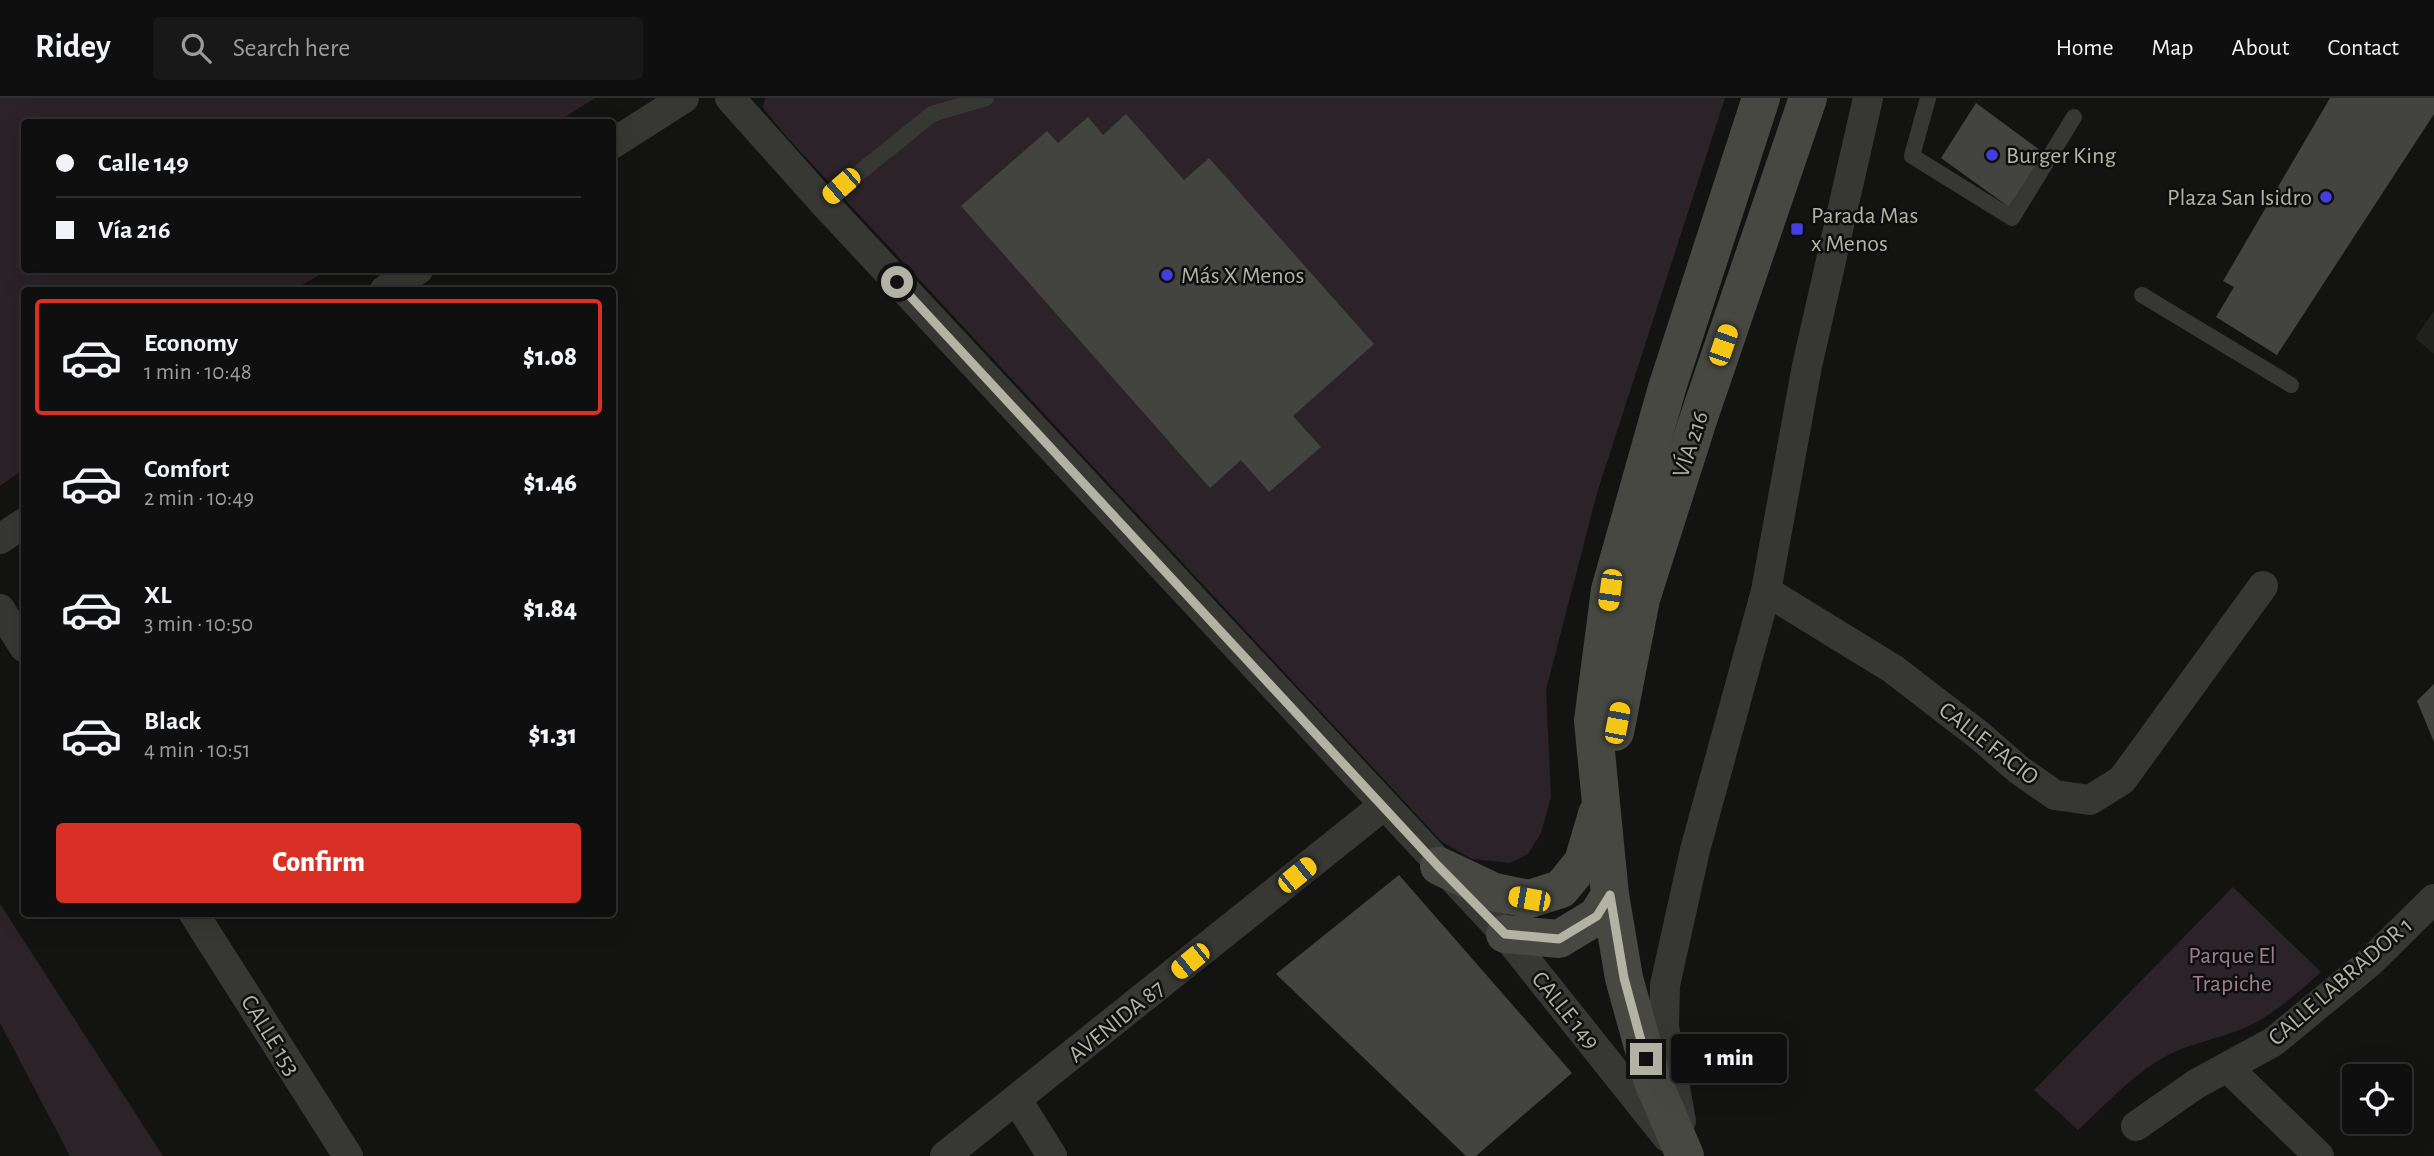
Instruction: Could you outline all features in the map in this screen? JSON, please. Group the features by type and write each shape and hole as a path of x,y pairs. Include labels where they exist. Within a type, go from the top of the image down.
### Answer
{"main road":[{"name":"VÍA 216","path":"1685,1156 1652,1079 1624,978 1610,895 1592,721 1610,590 1667,388 1761,98"},
{"name":"VÍA 216","path":"1602,798 1641,599 1698,420 1808,98"},
{"path":"1438,866 1494,892 1529,899 1560,889 1583,862 1602,798"},
{"path":"1505,934 1559,939 1597,916 1610,895"}],"street":[{"path":"616,141 684,98"},
{"name":"CALLE 149","path":"730,98 823,202 1438,866 1505,934 1685,1156"},
{"path":"1685,1156 1664,1027 1665,985 1695,850 1766,591 1807,366 1868,98"},
{"path":"391,287 413,273"},
{"path":"0,539 21,525"},
{"name":"CALLE FACIO","path":"1766,591 1894,668 2019,770 2055,795 2091,800 2122,779 2263,586"},
{"path":"0,609 21,642"},
{"name":"AVENIDA 87","path":"945,1156 1383,806"},
{"name":"CALLE LABRADOR 1","path":"2136,1126 2196,1084 2273,1042 2369,962 2434,898"},
{"name":"CALLE 153","path":"196,917 348,1156"},
{"path":"2228,1068 2319,1156"},
{"path":"1017,1100 1052,1156"}],"lane":[{"path":"823,202 932,114 986,98"},
{"path":"1928,98 1912,156 2011,218 2074,117"},
{"path":"2142,295 2291,385"}],"shaded area":[{"path":"2434,311 2434,354 2415,338"}],"green space":[{"path":"0,98 595,98 562,119 21,119 21,273 322,273 299,287 21,287 21,471 0,486"},
{"path":"765,98 1725,98 1597,493 1546,690 1551,797 1541,833 1528,854 1510,863 1472,859 1442,842 785,135 763,108"},
{"name":"Parque El Trapiche","path":"2233,887 2321,972 2284,1004 2253,1024 2176,1051 2156,1062 2126,1085 2078,1130 2034,1090"},
{"path":"0,904 163,1156 70,1156 0,1023"}],"building":[{"name":"Plaza San Isidro","path":"2330,98 2434,98 2434,114 2277,355 2216,317 2234,287 2223,281"},
{"name":"Burger King","path":"1976,103 2044,153 2009,207 1941,158"},
{"name":"Más X Menos","path":"1126,114 1184,180 1209,158 1374,344 1293,416 1321,447 1269,492 1241,460 1210,488 961,206 1047,131 1058,143 1088,117 1103,135"},
{"path":"2434,684 2434,742 2417,701"},
{"path":"1399,875 1572,1073 1476,1156 1466,1156 1276,974"}],"place":[{"name":"Burger King","path":"1992,155"},
{"name":"Plaza San Isidro","path":"2326,197"},
{"name":"Parada Mas x Menos","path":"1797,229"},
{"name":"Más X Menos","path":"1167,275"}],"route":[{"path":"897,282 1438,866 1505,934 1559,939 1597,916 1610,895 1624,978 1646,1059"}]}
